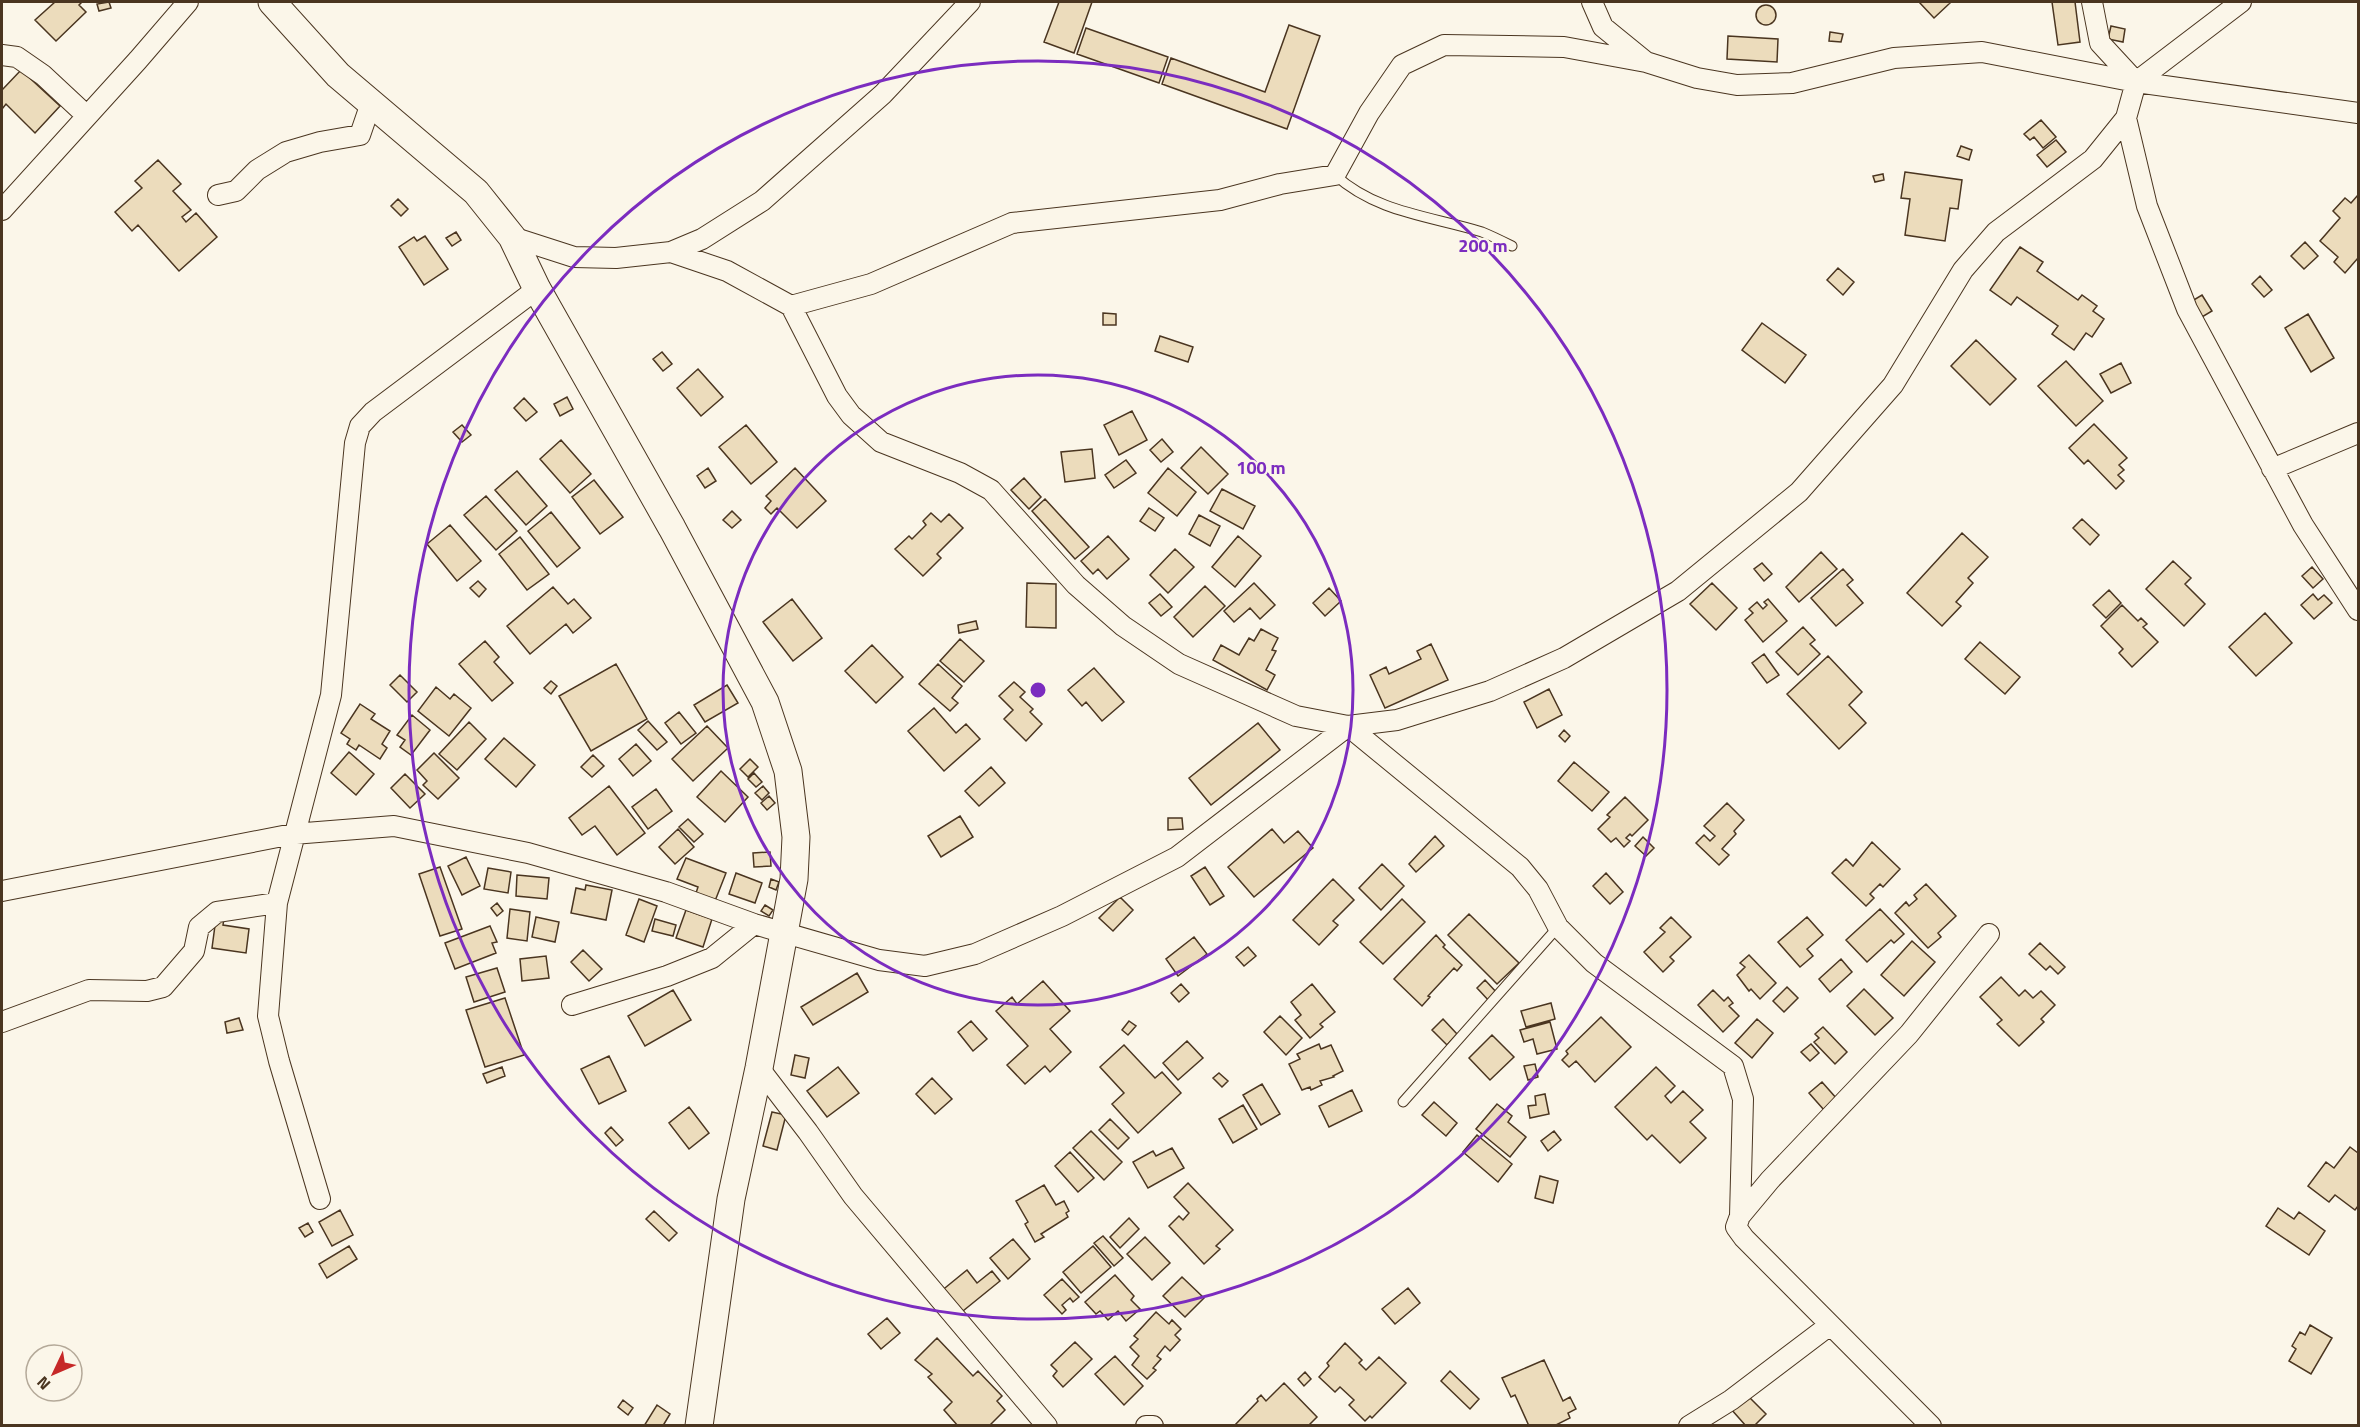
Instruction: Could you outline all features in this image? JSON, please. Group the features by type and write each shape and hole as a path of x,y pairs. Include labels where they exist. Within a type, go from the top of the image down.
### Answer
{"street":[{"path":"2,210 188,2"},
{"path":"272,2 338,75 476,192 512,237 537,289 672,528 765,702 788,771 796,837 794,879 786,932 732,1199 699,1425"},
{"path":"512,237 574,256 615,258 670,252 702,239 762,201 884,94 970,2"},
{"path":"1592,2 1603,27 1646,62"},
{"path":"2092,2 2100,44 2136,82"},
{"path":"670,252 727,270 791,306 837,396 852,415 881,442 960,472 991,490 1076,585 1123,626 1179,664 1296,716 1347,726 1397,720 1490,691 1564,657 1678,591 1799,492 1893,385 1963,270 1996,232 2093,159 2126,118 2136,82 2241,2"},
{"path":"791,306 871,284 1012,222 1220,200 1280,184 1335,175 1369,113 1402,65 1444,45 1564,47 1646,62 1697,78 1737,85 1792,83 1894,58 1982,52 2136,82 2358,113"},
{"path":"2,55 18,57 43,75 87,116"},
{"path":"218,195 236,191 257,170 286,152 320,141 360,135 371,103"},
{"path":"2126,118 2147,206 2187,309 2303,525 2358,610"},
{"path":"320,1198 268,1016 277,903 293,834 331,695 355,443 360,426 373,412 537,289"},
{"path":"2272,469 2358,433"},
{"path":"1347,726 1520,867 1538,889 1558,927 1594,963 1733,1066 1743,1099 1740,1216 1737,1227 1744,1238 1931,1425"},
{"path":"2,891 293,834 394,826 528,853 666,892 754,924 879,960 925,966 975,954 1062,916 1177,857 1347,726"},
{"path":"2,1022 89,990 147,991 163,987 194,951 199,927 217,912 277,903"},
{"path":"572,1005 667,976 712,958 754,924"},
{"path":"1740,1216 1770,1180 1909,1034 1989,934"},
{"path":"759,1068 853,1196 1047,1425"},
{"path":"1689,1425 1731,1400 1830,1325"},
{"path":"1146,1425 1153,1425"}],"lane":[{"path":"1335,175 1351,189 1405,213 1483,233 1512,246"},
{"path":"1403,1102 1558,927"}],"building":[{"path":"55,2 82,2 79,5 86,12 56,41 35,20"},
{"path":"109,2 111,8 99,11 97,4"},
{"path":"1059,2 1092,2 1074,53 1044,42"},
{"path":"1919,2 1948,2 1950,3 1934,18"},
{"path":"2052,2 2075,2 2080,42 2058,45"},
{"path":"1766,5 1773,8 1776,15 1773,22 1766,25 1759,22 1756,15 1759,8"},
{"path":"1289,25 1320,36 1287,129 1162,84 1171,58 1265,92"},
{"path":"2111,26 2125,29 2123,42 2108,39"},
{"path":"1086,28 1168,57 1159,83 1077,54"},
{"path":"1830,32 1843,34 1841,42 1829,41"},
{"path":"1728,36 1778,39 1777,62 1727,59"},
{"path":"21,70 60,106 35,133 6,104 2,109 2,90"},
{"path":"2041,120 2056,137 2043,148 2034,137 2030,140 2024,134"},
{"path":"2056,140 2066,152 2047,167 2037,155"},
{"path":"1961,146 1972,150 1969,160 1957,156"},
{"path":"158,160 181,184 173,191 191,210 182,217 186,222 196,213 217,237 179,271 138,225 132,231 115,212 142,188 135,181"},
{"path":"1905,172 1962,180 1958,209 1950,208 1945,241 1905,235 1910,199 1901,198"},
{"path":"1883,174 1884,180 1875,182 1873,176"},
{"path":"2358,195 2358,258 2345,273 2334,262 2338,257 2320,241 2340,218 2333,211 2345,198 2351,203"},
{"path":"398,199 408,209 401,216 391,206"},
{"path":"456,232 461,240 452,246 446,238"},
{"path":"425,236 448,269 424,285 399,247 414,237 417,241"},
{"path":"2305,242 2318,256 2304,269 2291,256"},
{"path":"2020,247 2043,262 2037,271 2078,300 2082,295 2097,306 2093,311 2104,319 2092,337 2086,333 2074,350 2052,334 2058,326 2017,297 2011,305 1990,290"},
{"path":"1838,268 1854,282 1843,295 1827,280"},
{"path":"2260,276 2272,290 2264,297 2252,284"},
{"path":"2202,295 2212,311 2202,317 2192,301"},
{"path":"1103,313 1116,314 1116,325 1103,325"},
{"path":"2308,314 2334,358 2311,372 2285,328"},
{"path":"1762,323 1806,355 1785,383 1742,350"},
{"path":"1160,336 1193,347 1188,362 1155,351"},
{"path":"1976,340 2016,379 1990,405 1951,366"},
{"path":"662,352 672,364 663,371 653,359"},
{"path":"2066,361 2103,401 2076,426 2038,386"},
{"path":"2121,363 2131,383 2111,393 2100,374"},
{"path":"698,369 723,397 701,416 677,388"},
{"path":"567,397 573,409 560,416 554,404"},
{"path":"524,398 537,412 526,421 514,408"},
{"path":"1132,411 1147,440 1119,455 1104,425"},
{"path":"2094,424 2127,458 2119,465 2124,470 2118,475 2124,481 2116,489 2088,460 2084,464 2069,448"},
{"path":"462,425 471,435 462,442 453,432"},
{"path":"746,425 777,462 751,484 719,447"},
{"path":"1162,439 1173,452 1161,462 1150,450"},
{"path":"561,440 591,474 570,493 540,459"},
{"path":"1201,447 1228,474 1208,494 1181,468"},
{"path":"1092,449 1095,478 1065,482 1061,452"},
{"path":"1126,460 1136,473 1114,488 1105,475"},
{"path":"708,468 716,481 705,488 697,476"},
{"path":"795,468 826,501 797,528 777,508 771,514 765,508 771,501 766,496"},
{"path":"1168,468 1196,492 1177,516 1148,493"},
{"path":"517,471 547,506 526,525 495,490"},
{"path":"1024,478 1041,497 1029,509 1011,490"},
{"path":"594,480 623,517 600,534 572,497"},
{"path":"1222,489 1255,506 1243,529 1210,511"},
{"path":"486,496 517,531 496,550 464,515"},
{"path":"1045,499 1089,547 1075,559 1032,511"},
{"path":"1149,508 1164,518 1155,531 1140,521"},
{"path":"732,511 741,520 732,528 723,520"},
{"path":"551,512 580,548 557,567 528,531"},
{"path":"931,513 941,522 949,514 963,528 937,554 941,558 923,576 895,549 909,536 912,539 926,525 923,521"},
{"path":"1199,515 1220,526 1210,546 1189,534"},
{"path":"2082,519 2099,535 2090,545 2073,528"},
{"path":"450,525 481,561 457,581 427,544"},
{"path":"1962,533 1988,557 1968,578 1973,583 1956,602 1961,606 1942,626 1907,593"},
{"path":"1108,536 1129,559 1107,579 1098,569 1093,574 1081,561"},
{"path":"1238,536 1261,556 1235,587 1212,567"},
{"path":"520,537 549,574 527,590 499,554"},
{"path":"1175,549 1194,567 1168,593 1150,575"},
{"path":"1821,552 1837,569 1799,602 1786,587"},
{"path":"2173,561 2191,578 2185,584 2205,604 2184,626 2146,589"},
{"path":"1762,563 1772,574 1764,581 1754,569"},
{"path":"2312,567 2323,579 2313,588 2302,576"},
{"path":"1843,569 1853,580 1847,585 1863,603 1836,626 1811,598"},
{"path":"478,581 486,589 479,597 470,588"},
{"path":"1027,583 1056,584 1056,628 1026,627"},
{"path":"1254,583 1275,605 1260,619 1250,608 1234,622 1224,611"},
{"path":"1712,583 1737,608 1716,630 1690,604"},
{"path":"1205,586 1225,606 1193,637 1174,617"},
{"path":"553,587 568,604 574,599 591,618 573,633 566,624 530,654 507,626"},
{"path":"1329,588 1341,601 1325,616 1313,603"},
{"path":"2109,590 2121,603 2106,618 2093,605"},
{"path":"1160,594 1172,607 1161,616 1149,603"},
{"path":"2313,594 2318,600 2324,595 2332,603 2314,619 2301,605"},
{"path":"792,599 822,638 793,661 763,622"},
{"path":"1768,599 1787,621 1763,642 1745,620 1753,613 1749,609 1757,602 1763,609 1767,605 1764,602"},
{"path":"2122,605 2138,621 2141,618 2147,624 2143,627 2158,642 2132,667 2119,653 2123,649 2101,626"},
{"path":"2265,613 2292,643 2256,676 2229,647"},
{"path":"976,621 978,629 959,633 958,625"},
{"path":"1803,627 1815,640 1810,644 1820,654 1798,675 1776,652"},
{"path":"1261,629 1278,638 1272,650 1276,651 1266,670 1275,675 1267,690 1213,660 1221,645 1239,655 1249,638 1254,641"},
{"path":"960,639 984,661 964,682 940,661"},
{"path":"485,641 499,657 494,662 513,683 492,701 459,664"},
{"path":"1980,642 2020,677 2005,694 1965,659"},
{"path":"1431,644 1448,680 1385,708 1370,675 1386,667 1389,674 1421,659 1417,651"},
{"path":"872,645 903,677 876,703 845,671"},
{"path":"1764,654 1779,675 1767,683 1752,663"},
{"path":"1828,656 1862,692 1849,705 1866,723 1839,749 1787,694"},
{"path":"616,664 647,719 591,751 559,696"},
{"path":"938,664 962,686 952,698 958,703 950,711 919,684"},
{"path":"1094,668 1124,702 1102,721 1086,702 1082,706 1068,690"},
{"path":"400,675 417,692 407,702 390,685"},
{"path":"551,681 557,686 551,694 544,688"},
{"path":"1014,682 1025,692 1020,697 1033,709 1030,712 1042,724 1026,741 1004,719 1013,710 999,696"},
{"path":"727,685 738,703 705,722 694,705"},
{"path":"436,687 450,699 454,694 471,708 449,736 418,711"},
{"path":"1549,689 1562,715 1537,728 1524,702"},
{"path":"360,704 375,714 371,719 390,731 382,744 387,748 380,759 359,745 356,750 347,744 350,739 341,733"},
{"path":"934,708 956,733 966,724 980,739 944,771 908,731"},
{"path":"679,712 696,733 681,744 665,723"},
{"path":"412,715 430,730 411,755 400,747 405,740 397,735"},
{"path":"648,721 667,742 657,750 638,730"},
{"path":"469,722 486,739 457,770 439,754"},
{"path":"1258,723 1280,750 1211,805 1189,778"},
{"path":"707,726 728,748 693,781 672,759"},
{"path":"1564,730 1570,736 1565,742 1559,736"},
{"path":"504,738 535,765 516,787 485,759"},
{"path":"636,744 651,761 633,776 619,759"},
{"path":"349,752 374,774 356,795 331,773"},
{"path":"434,753 459,778 438,799 423,785 427,781 417,770"},
{"path":"593,755 604,766 592,777 581,767"},
{"path":"750,759 758,767 748,777 740,769"},
{"path":"1574,762 1609,792 1592,811 1558,781"},
{"path":"991,767 1005,783 979,806 965,791"},
{"path":"721,771 748,797 725,822 697,797"},
{"path":"754,773 762,782 756,787 748,779"},
{"path":"405,774 425,794 410,808 391,788"},
{"path":"609,786 645,833 617,855 595,826 582,835 569,818"},
{"path":"763,786 769,793 762,800 755,793"},
{"path":"656,789 672,811 648,829 632,807"},
{"path":"769,796 775,803 767,810 761,803"},
{"path":"1625,797 1648,820 1632,836 1630,834 1626,838 1630,841 1624,847 1616,838 1611,842 1598,829 1610,817 1607,815"},
{"path":"1727,803 1744,820 1734,831 1736,834 1722,849 1729,855 1719,865 1696,843 1704,835 1710,841 1715,836 1704,826"},
{"path":"960,816 973,837 941,857 928,836"},
{"path":"1168,818 1182,818 1183,829 1168,830"},
{"path":"688,819 703,834 694,842 679,827"},
{"path":"678,829 694,847 675,864 659,847"},
{"path":"1272,829 1284,843 1298,831 1313,848 1254,897 1228,867"},
{"path":"1435,836 1444,846 1416,872 1409,864"},
{"path":"1643,837 1654,848 1646,856 1635,846"},
{"path":"1872,842 1900,869 1883,887 1880,884 1870,894 1874,898 1866,906 1832,873 1846,859 1853,866"},
{"path":"770,852 771,866 754,867 753,853"},
{"path":"466,857 480,886 462,895 448,866"},
{"path":"686,858 726,873 715,901 696,893 698,887 677,879"},
{"path":"1382,864 1404,886 1381,910 1359,888"},
{"path":"440,867 462,929 440,936 419,874"},
{"path":"1205,867 1224,896 1210,905 1191,876"},
{"path":"488,868 511,872 508,893 484,889"},
{"path":"736,873 762,883 755,903 729,894"},
{"path":"1606,873 1623,892 1610,904 1593,886"},
{"path":"517,875 549,878 547,899 516,896"},
{"path":"771,879 779,882 776,890 769,887"},
{"path":"1333,879 1354,900 1333,921 1338,925 1319,945 1293,920"},
{"path":"1926,884 1956,916 1938,933 1941,937 1928,948 1895,913 1906,902 1909,906 1917,899 1914,895"},
{"path":"586,885 612,890 606,920 571,913 576,888 585,890"},
{"path":"1120,897 1133,910 1113,931 1099,918"},
{"path":"639,899 657,906 644,942 626,935"},
{"path":"1402,899 1425,922 1383,964 1360,942"},
{"path":"497,903 503,911 497,916 491,908"},
{"path":"765,905 773,910 769,916 761,911"},
{"path":"510,909 530,912 527,941 507,938"},
{"path":"1880,909 1904,934 1894,943 1891,940 1867,962 1846,940"},
{"path":"686,910 712,919 703,947 676,938"},
{"path":"1469,914 1519,963 1497,984 1448,935"},
{"path":"536,917 559,922 555,942 532,937"},
{"path":"1671,917 1691,937 1670,957 1674,961 1663,972 1644,952 1665,932 1660,928"},
{"path":"1807,917 1823,935 1807,949 1813,956 1800,967 1778,942"},
{"path":"216,918 224,919 223,925 249,929 246,953 212,948"},
{"path":"655,919 676,925 673,936 652,931"},
{"path":"490,926 497,942 492,943 496,953 455,969 445,943"},
{"path":"1436,935 1445,945 1443,947 1462,965 1457,971 1454,968 1428,996 1430,997 1422,1006 1394,979"},
{"path":"1194,937 1207,954 1178,976 1166,959"},
{"path":"1912,941 1935,962 1904,996 1881,975"},
{"path":"2040,943 2065,967 2058,974 2050,966 2046,970 2029,954"},
{"path":"1248,947 1256,956 1244,966 1236,957"},
{"path":"583,950 602,969 589,981 571,962"},
{"path":"1749,955 1776,983 1760,999 1751,989 1749,991 1737,975 1745,967 1740,963"},
{"path":"546,956 549,978 522,981 520,959"},
{"path":"1841,959 1852,972 1830,992 1819,979"},
{"path":"497,968 505,992 474,1002 466,977"},
{"path":"857,973 868,992 813,1025 801,1007"},
{"path":"2001,977 2019,996 2025,990 2033,998 2041,991 2055,1005 2041,1019 2044,1022 2019,1046 1997,1024 2002,1020 1980,997"},
{"path":"1485,980 1498,994 1490,1002 1477,988"},
{"path":"1043,981 1070,1011 1050,1029 1071,1052 1050,1072 1045,1066 1025,1084 1007,1065 1028,1046 996,1011 1012,997 1017,1004"},
{"path":"1181,984 1189,993 1179,1002 1171,993"},
{"path":"1312,984 1335,1012 1320,1024 1323,1027 1310,1038 1295,1020 1301,1015 1291,1002"},
{"path":"1787,987 1798,998 1784,1012 1773,1001"},
{"path":"1864,989 1893,1018 1875,1035 1847,1006"},
{"path":"673,990 691,1020 645,1046 628,1016"},
{"path":"1713,990 1724,1001 1728,997 1733,1003 1729,1006 1739,1016 1723,1032 1698,1005"},
{"path":"505,998 524,1055 485,1067 466,1010"},
{"path":"1551,1003 1555,1019 1526,1027 1521,1011"},
{"path":"1280,1016 1302,1038 1286,1055 1264,1032"},
{"path":"1601,1017 1631,1047 1595,1082 1576,1061 1569,1067 1562,1060 1568,1054 1566,1051"},
{"path":"239,1018 243,1030 227,1033 225,1022"},
{"path":"1443,1019 1457,1034 1447,1045 1432,1030"},
{"path":"1757,1019 1773,1033 1752,1058 1735,1043"},
{"path":"971,1021 987,1039 973,1051 958,1032"},
{"path":"1129,1021 1136,1026 1128,1035 1122,1030"},
{"path":"1550,1022 1557,1049 1537,1054 1533,1039 1524,1042 1520,1030"},
{"path":"1823,1027 1847,1052 1835,1064 1814,1042 1819,1038 1815,1034"},
{"path":"1492,1035 1514,1057 1490,1080 1469,1058"},
{"path":"1187,1041 1203,1058 1178,1080 1163,1063"},
{"path":"1319,1044 1321,1049 1331,1045 1343,1071 1334,1077 1320,1081 1322,1085 1311,1090 1310,1087 1302,1090 1289,1064 1300,1059 1297,1054"},
{"path":"1811,1044 1819,1053 1810,1061 1801,1052"},
{"path":"1124,1045 1155,1078 1162,1072 1181,1093 1138,1133 1112,1104 1124,1093 1100,1067"},
{"path":"795,1055 809,1058 805,1078 791,1075"},
{"path":"609,1056 626,1091 599,1104 581,1069"},
{"path":"1535,1064 1538,1077 1528,1080 1524,1066"},
{"path":"502,1067 505,1076 487,1083 483,1074"},
{"path":"838,1067 859,1093 827,1117 807,1091"},
{"path":"1656,1067 1675,1086 1665,1096 1671,1103 1683,1091 1703,1110 1690,1122 1706,1138 1680,1163 1652,1135 1647,1140 1615,1107"},
{"path":"1219,1073 1228,1081 1222,1087 1213,1078"},
{"path":"932,1078 952,1099 935,1114 916,1094"},
{"path":"1822,1082 1837,1099 1824,1110 1809,1093"},
{"path":"1262,1084 1280,1114 1261,1125 1243,1095"},
{"path":"1352,1090 1362,1111 1329,1127 1319,1106"},
{"path":"1545,1094 1549,1114 1530,1118 1528,1106 1536,1105 1535,1096"},
{"path":"1434,1102 1457,1123 1446,1136 1422,1115"},
{"path":"1497,1104 1512,1116 1508,1122 1526,1137 1510,1157 1476,1129"},
{"path":"1243,1105 1257,1129 1233,1143 1219,1119"},
{"path":"689,1107 709,1133 689,1149 669,1123"},
{"path":"772,1112 786,1115 777,1150 763,1146"},
{"path":"1110,1119 1129,1138 1118,1149 1099,1130"},
{"path":"611,1127 623,1140 616,1146 605,1133"},
{"path":"1091,1131 1122,1162 1104,1180 1073,1148"},
{"path":"1554,1131 1561,1140 1548,1151 1541,1141"},
{"path":"1477,1135 1512,1164 1498,1182 1463,1152"},
{"path":"2350,1147 2358,1153 2358,1206 2355,1210 2335,1195 2329,1202 2308,1186 2326,1162 2334,1168"},
{"path":"1172,1148 1184,1168 1148,1188 1133,1162 1153,1151 1156,1156"},
{"path":"1070,1152 1094,1178 1078,1192 1055,1166"},
{"path":"1540,1176 1558,1181 1553,1203 1535,1198"},
{"path":"1188,1183 1233,1230 1216,1246 1220,1249 1204,1264 1169,1226 1179,1216 1183,1220 1189,1213 1174,1197"},
{"path":"1044,1185 1056,1205 1064,1201 1069,1211 1066,1213 1068,1217 1041,1234 1044,1237 1035,1242 1025,1224 1028,1222 1016,1201"},
{"path":"2278,1208 2294,1219 2299,1212 2325,1231 2309,1255 2266,1226"},
{"path":"340,1210 353,1235 332,1246 319,1222"},
{"path":"654,1211 677,1233 669,1241 646,1219"},
{"path":"1129,1218 1139,1229 1120,1248 1110,1237"},
{"path":"308,1223 313,1232 305,1237 299,1228"},
{"path":"1103,1236 1123,1258 1114,1266 1094,1243"},
{"path":"1145,1237 1170,1263 1152,1280 1127,1254"},
{"path":"1013,1239 1030,1259 1008,1279 990,1258"},
{"path":"349,1246 357,1259 327,1278 319,1264"},
{"path":"1093,1246 1111,1267 1081,1293 1063,1272"},
{"path":"967,1270 977,1283 992,1271 1000,1281 958,1315 940,1292"},
{"path":"1115,1275 1134,1296 1131,1300 1140,1309 1126,1321 1118,1311 1108,1320 1100,1311 1096,1314 1085,1302"},
{"path":"1182,1277 1204,1298 1185,1317 1163,1296"},
{"path":"1062,1279 1079,1297 1073,1302 1070,1298 1062,1305 1066,1310 1062,1314 1044,1295"},
{"path":"1408,1288 1420,1303 1395,1324 1382,1309"},
{"path":"1156,1312 1169,1324 1172,1320 1181,1329 1175,1335 1180,1340 1170,1351 1165,1346 1157,1356 1161,1359 1153,1368 1156,1370 1147,1379 1132,1365 1139,1356 1130,1347 1138,1339 1134,1336"},
{"path":"887,1318 900,1333 881,1349 868,1334"},
{"path":"2310,1325 2332,1338 2311,1374 2289,1361 2296,1349 2292,1346 2300,1332 2305,1335"},
{"path":"937,1338 973,1376 978,1371 1002,1396 997,1401 1005,1410 989,1426 958,1426 944,1410 952,1402 928,1377 932,1374 915,1360"},
{"path":"1075,1342 1092,1359 1063,1387 1053,1376 1057,1371 1051,1365"},
{"path":"1345,1343 1362,1360 1359,1363 1366,1370 1379,1357 1406,1383 1372,1418 1370,1416 1365,1421 1349,1405 1354,1400 1340,1387 1335,1392 1319,1377 1329,1366 1327,1363"},
{"path":"1115,1356 1143,1386 1124,1405 1095,1374"},
{"path":"1544,1360 1563,1401 1570,1397 1576,1409 1568,1413 1570,1418 1554,1426 1529,1426 1515,1395 1511,1397 1502,1378"},
{"path":"1450,1371 1479,1399 1470,1409 1441,1381"},
{"path":"1305,1372 1311,1379 1304,1386 1298,1379"},
{"path":"1284,1383 1317,1417 1308,1426 1234,1426 1261,1395 1266,1401"},
{"path":"1746,1394 1766,1414 1754,1426 1746,1426 1731,1409"},
{"path":"623,1400 633,1408 628,1415 618,1407"},
{"path":"657,1405 670,1414 664,1424 666,1426 644,1426"}]}
